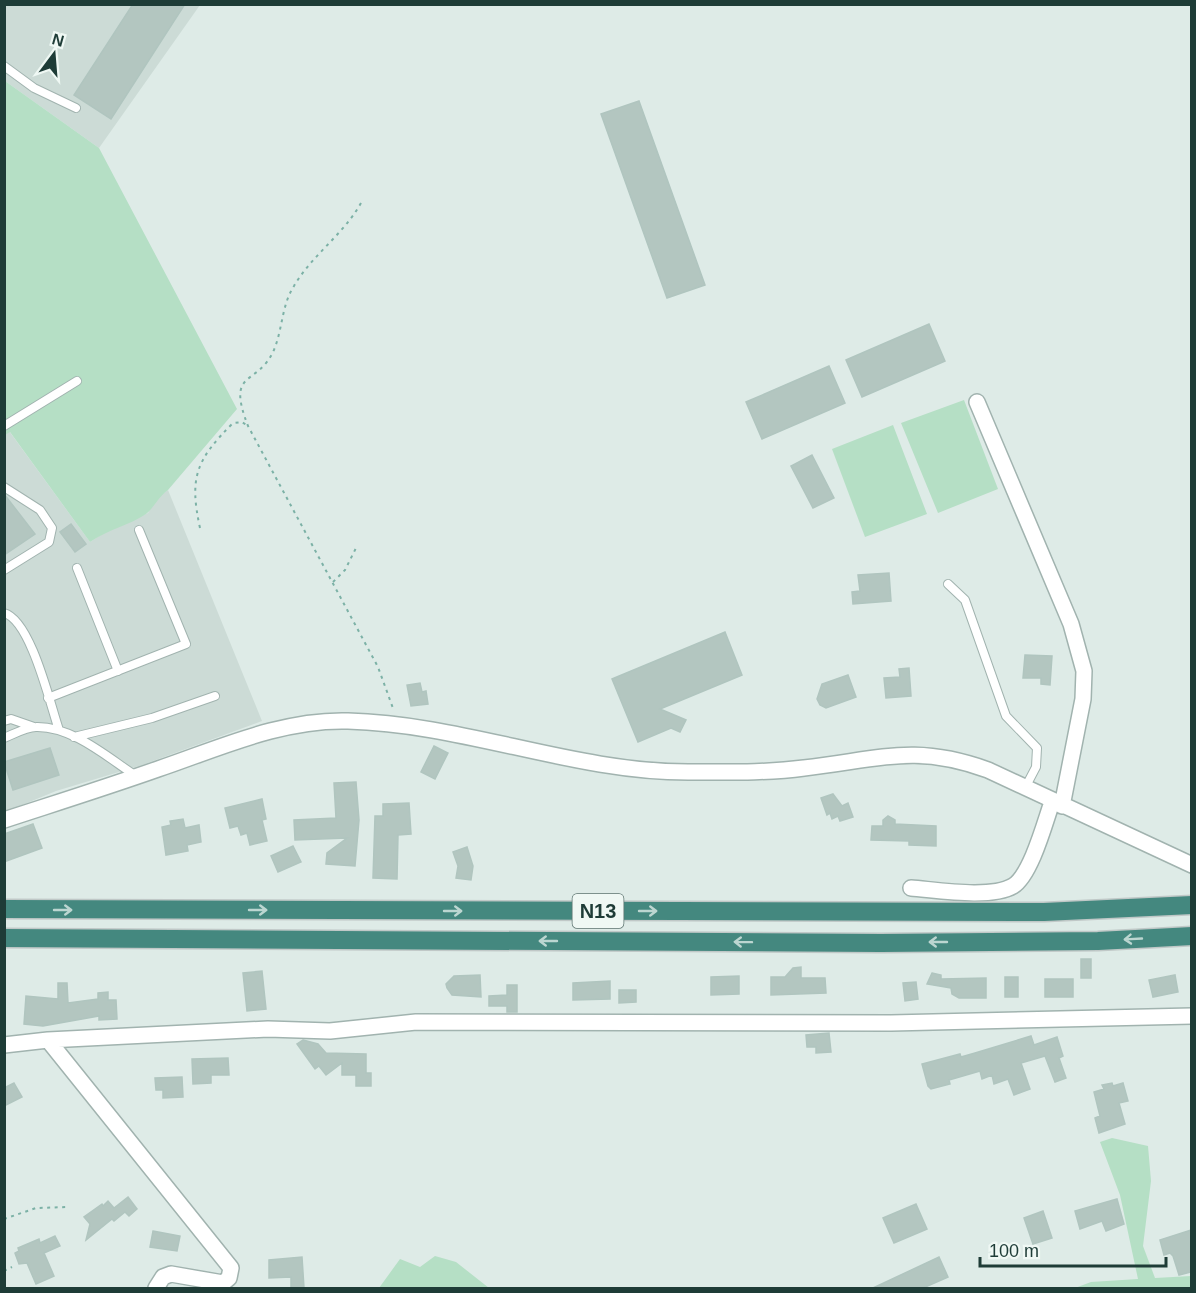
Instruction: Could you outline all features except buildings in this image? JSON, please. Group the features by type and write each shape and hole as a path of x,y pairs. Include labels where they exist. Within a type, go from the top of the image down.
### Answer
{"highway":[{"name":"N13","path":"4,909 1033,912 1191,905"},
{"name":"N13","path":"4,938 881,943 1098,941 1191,936"}],"street":[{"path":"911,888 986,892 1015,886 1025,874 1057,804 1083,699 1084,671 1071,624 977,402"},
{"path":"4,820 281,728 345,721 398,725 491,740 594,763 653,771 775,771 888,755 922,753 958,759 988,770 1191,866"},
{"path":"4,1045 48,1040 267,1029 330,1031 416,1022 891,1023 1191,1016"},
{"path":"48,1040 231,1268 229,1278 223,1283 171,1274 163,1277 156,1288"}],"lane":[{"path":"4,66 34,88 76,108"},
{"path":"4,426 77,381"},
{"path":"4,487 40,510 52,528 49,542 4,570"},
{"path":"48,698 186,644 139,530"},
{"path":"77,568 118,671"},
{"path":"948,584 965,600 1006,716 1037,748 1036,767 1025,788"},
{"path":"4,613 13,615 22,628 59,730"},
{"path":"74,737 152,718 215,696"},
{"path":"4,721 11,719 34,727 59,730 137,777"},
{"path":"4,738 34,727"}],"path":[{"path":"361,203 350,223 295,284 281,314 273,351 265,363 244,382 240,393 241,407 248,426 378,667 398,725"},
{"path":"200,528 194,499 194,483 199,469 208,452 233,423 242,422 248,426"},
{"path":"333,582 345,570 356,548"},
{"path":"4,1219 36,1208 68,1206"},
{"path":"4,1271 12,1267"}],"shaded area":[{"path":"5,5 200,5 99,148 5,81"},
{"path":"9,431 90,542 108,530 148,513 158,497 168,490 262,721 142,765 56,791 5,812 4,435"}],"green space":[{"path":"5,81 99,148 237,409 149,512 90,542 10,432 5,435"},
{"path":"964,400 998,489 938,513 901,423"},
{"path":"893,425 927,514 865,537 832,449"},
{"path":"1112,1138 1148,1146 1151,1181 1143,1246 1155,1278 1191,1276 1191,1288 1075,1288 1091,1282 1138,1279 1120,1195 1100,1142"},
{"path":"435,1256 456,1262 489,1288 379,1288 400,1259 420,1267"}]}
